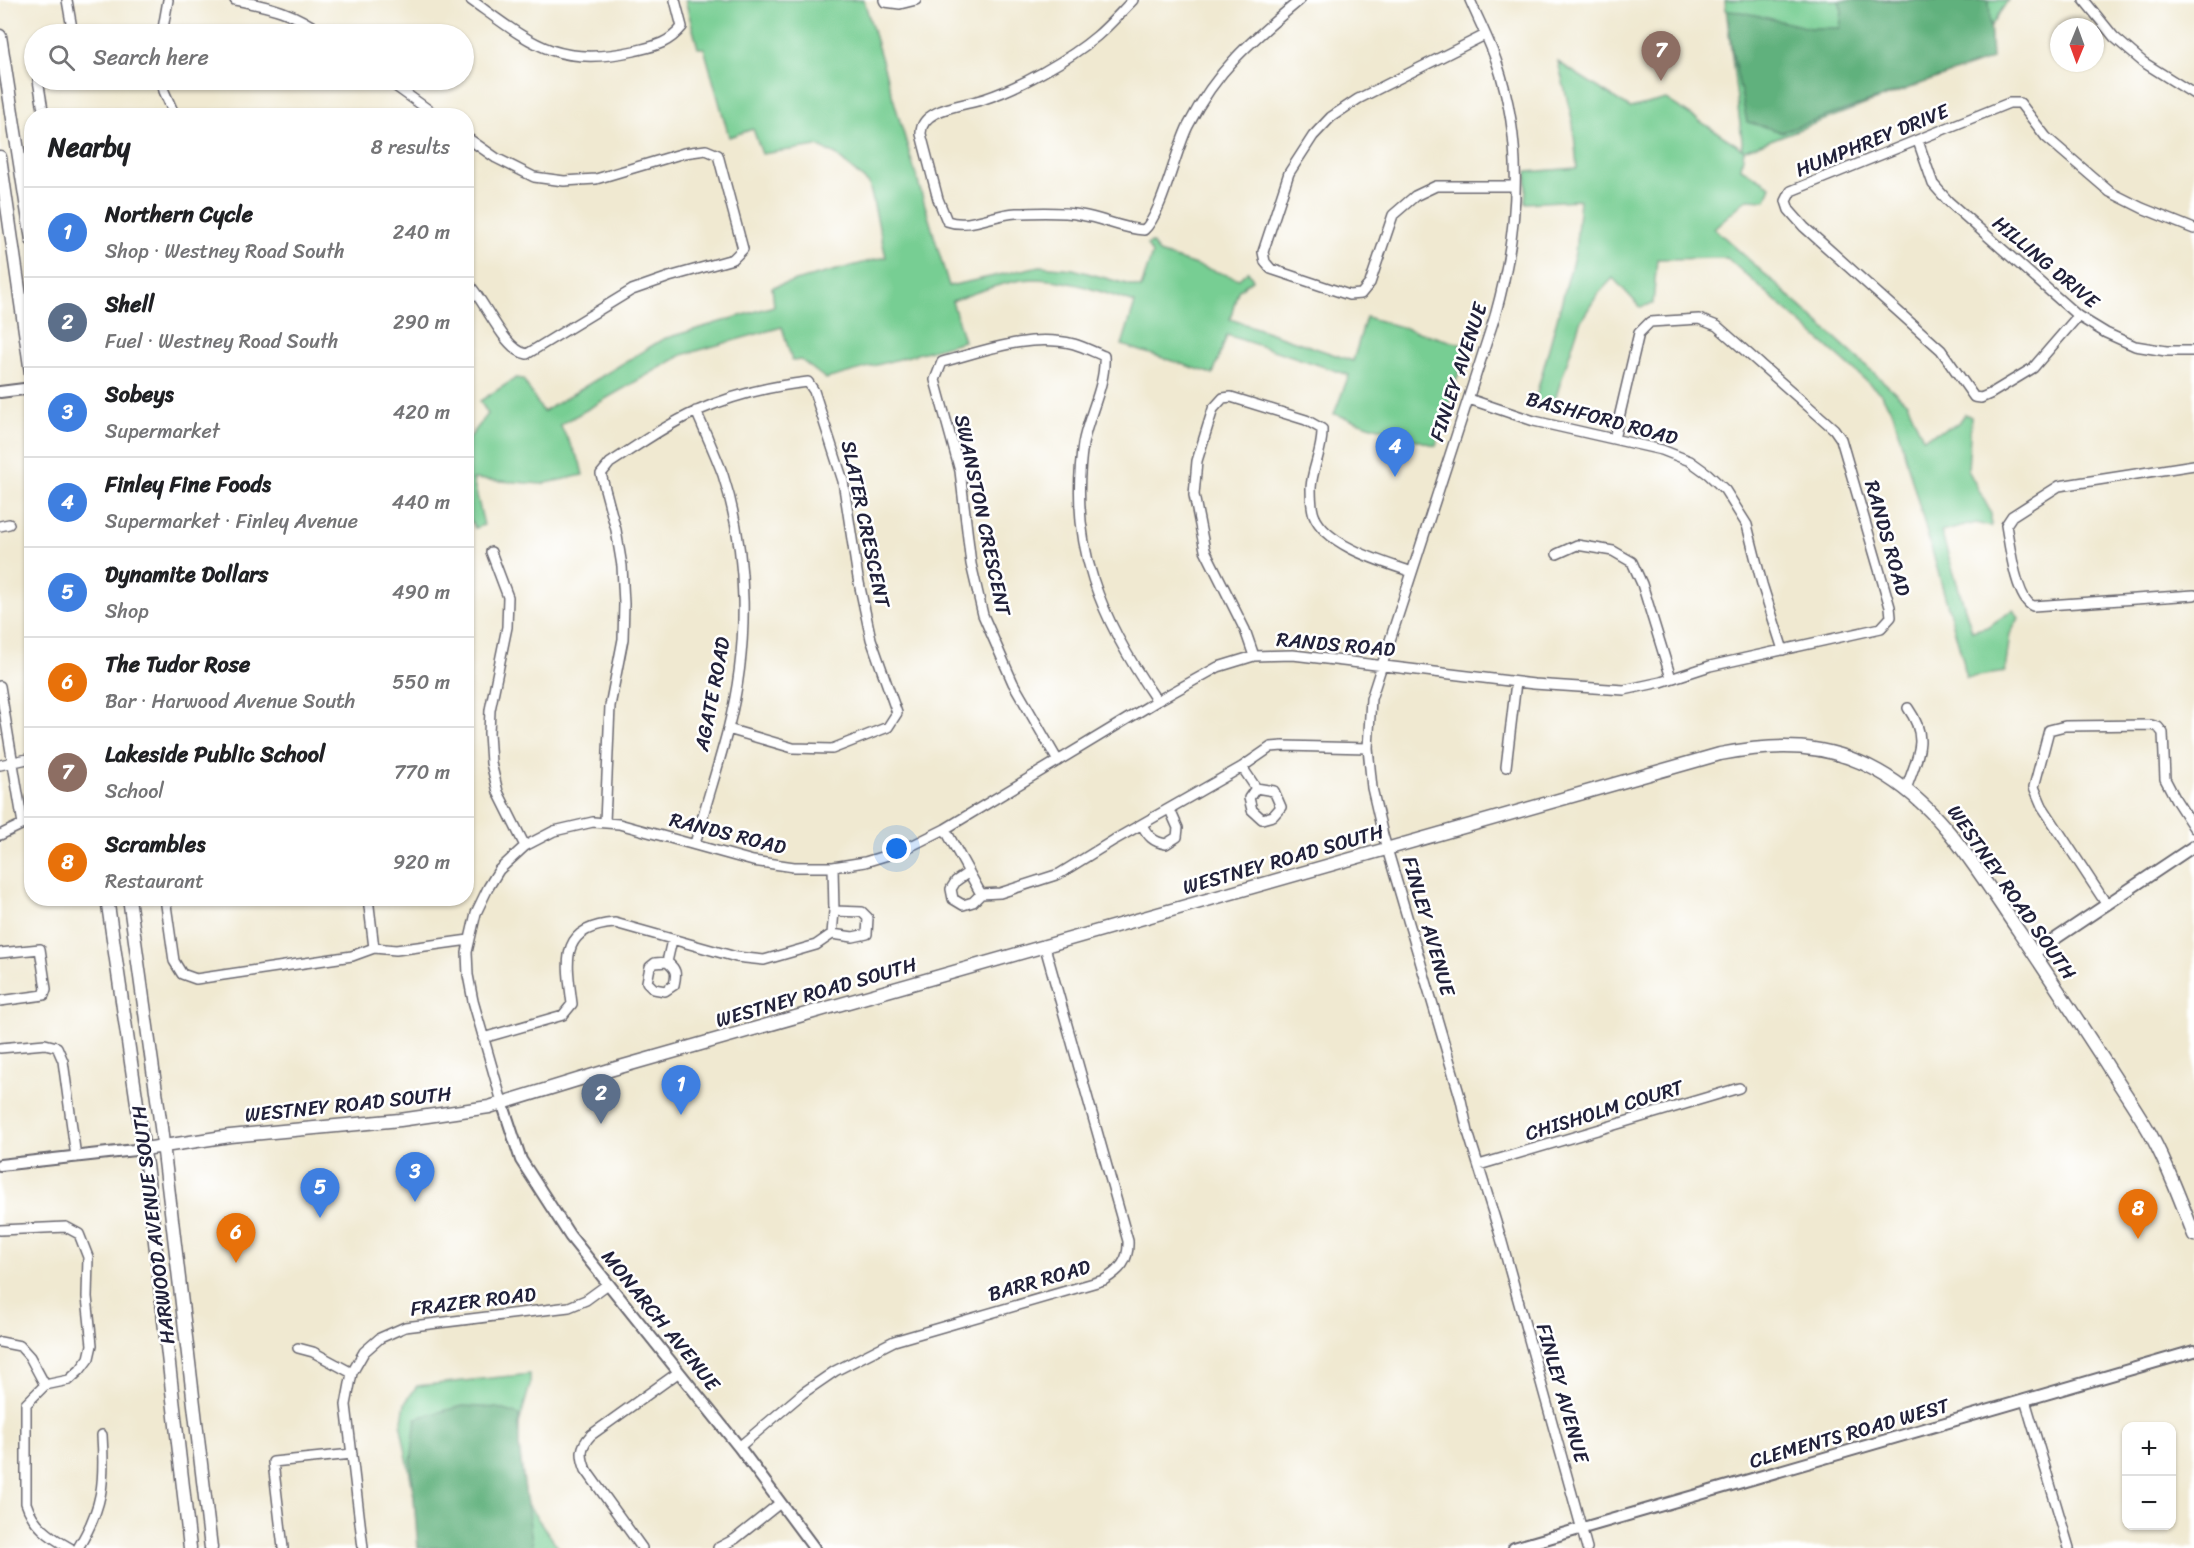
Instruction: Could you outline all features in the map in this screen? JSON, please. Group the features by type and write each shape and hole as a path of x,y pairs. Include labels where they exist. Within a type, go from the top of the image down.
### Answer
{"main road":[{"path":"0,36 24,189"},
{"path":"0,157 24,324"},
{"name":"WESTNEY ROAD SOUTH","path":"144,1149 164,1148 230,1136 438,1116 489,1107 1503,814 1720,754 1758,747 1803,747 1850,757 1878,771 1928,807 1955,839 2034,953 2150,1133 2194,1235"},
{"name":"HARWOOD AVENUE SOUTH","path":"108,906 144,1149 190,1548"},
{"name":"HARWOOD AVENUE SOUTH","path":"130,906 164,1148 211,1548"}],"street":[{"path":"67,0 71,24"},
{"path":"164,24 168,0"},
{"path":"235,0 274,7 309,24"},
{"path":"471,0 543,49 572,56 607,57 651,47 671,39 682,27 675,0"},
{"path":"885,0 885,2 900,4 916,0"},
{"path":"1133,0 1096,37 1040,74 985,99 929,115 921,126 921,134 938,199 947,221 957,224 1010,214 1048,213 1081,215 1131,230 1144,230 1154,218 1179,146 1203,99 1227,65 1300,0"},
{"name":"FINLEY AVENUE","path":"1470,0 1497,63 1507,102 1514,148 1516,200 1507,274 1470,399 1371,699 1368,748 1372,788 1388,849 1587,1548"},
{"path":"2085,0 2114,37 2143,62 2194,94"},
{"path":"1485,35 1358,99 1331,117 1313,136 1289,173 1263,252 1265,262 1271,269 1293,277 1349,295 1361,294 1370,283 1393,215 1415,196 1436,186 1515,186"},
{"path":"40,90 43,108"},
{"path":"164,90 171,108"},
{"path":"401,90 426,108"},
{"name":"HUMPHREY DRIVE","path":"2078,316 2033,368 1990,394 1981,398 1974,397 1941,350 1845,265 1789,210 1786,201 1791,191 2008,103 2020,104 2046,137 2110,192 2194,229"},
{"name":"HILLING DRIVE","path":"1918,141 1934,184 1948,201 2078,316 2106,333 2135,346 2166,351 2194,351"},
{"path":"474,143 496,158 534,177 564,181 596,179 684,153 706,150 718,155 742,249 733,259 632,290 527,354 518,351 505,337 474,288"},
{"name":"RANDS ROAD","path":"502,1102 483,1038 468,975 469,940 476,913 499,870 525,846 554,831 593,822 605,822 753,861 794,867 833,867 865,862 901,851 945,829 1157,701 1218,667 1254,656 1293,654 1516,682 1596,690 1623,690 1710,666 1881,628 1891,617 1840,439 1834,429 1717,326 1699,319 1650,322 1639,333 1614,439"},
{"name":"SWANSTON CRESCENT","path":"1058,761 1013,683 983,615 971,564 960,471 934,380 942,362 1026,341 1074,344 1104,356 1105,370 1085,432 1081,459 1082,537 1100,602 1115,633 1157,701"},
{"name":"SLATER CRESCENT","path":"605,822 610,706 623,639 624,604 622,566 616,530 601,474 610,463 696,411 744,395 788,384 808,382 814,391 843,481 858,578 871,639 897,713 888,727 832,749 793,748 728,729"},
{"path":"0,392 24,389"},
{"path":"1254,656 1245,630 1205,550 1194,495 1197,461 1213,409 1223,398 1231,397 1296,417 1322,429 1322,443 1311,485 1314,516 1321,526 1341,544 1412,572"},
{"name":"BASHFORD ROAD","path":"1470,399 1534,421 1662,450 1689,461 1725,490 1747,525 1762,584 1783,650"},
{"name":"AGATE ROAD","path":"695,844 728,729 743,621 736,534 723,476 696,411"},
{"path":"2194,465 2059,486 2012,516 2006,525 2021,592 2028,604 2033,606 2194,595"},
{"path":"1557,554 1577,545 1613,551 1632,562 1642,584 1671,678"},
{"path":"491,552 508,597 507,627 490,710 491,763 498,792 525,846"},
{"path":"1506,767 1516,682"},
{"path":"0,686 12,761 24,811"},
{"path":"1906,789 1922,741 1918,722 1908,708"},
{"path":"2107,905 2042,806 2034,787 2049,730 2065,726 2158,727 2163,733 2165,779 2194,828"},
{"path":"969,872 956,881 951,889 953,899 963,905 973,902 981,894 1000,893 1059,874 1242,767 1271,747 1368,748"},
{"path":"0,765 24,759"},
{"path":"1242,767 1256,788"},
{"path":"1142,825 1148,836 1156,842 1166,844 1177,837 1178,828 1170,810"},
{"path":"0,835 24,824"},
{"path":"945,829 981,894"},
{"path":"2034,953 2194,846"},
{"path":"831,934 834,911 833,867"},
{"path":"166,906 174,961 182,974 196,980 352,956 374,948 396,950 469,940"},
{"path":"369,906 374,948"},
{"path":"483,1038 563,1015 572,1004 567,959 571,946 578,936 601,924 615,923 736,957 764,960 816,945 831,934 853,937 867,934 868,918 862,912 834,911"},
{"path":"667,962 672,940"},
{"name":"BARR ROAD","path":"739,1447 803,1393 860,1357 894,1341 1104,1280 1117,1272 1124,1263 1128,1251 1128,1240 1046,947"},
{"path":"0,953 40,949 46,989 44,995 0,1000"},
{"path":"0,1048 45,1044 57,1047 63,1061 76,1157"},
{"name":"CHISHOLM COURT","path":"1479,1165 1739,1088"},
{"name":"MONARCH AVENUE","path":"502,1102 521,1160 570,1236 739,1447 814,1548"},
{"path":"0,1165 144,1149"},
{"path":"0,1230 66,1227 79,1234 88,1257 87,1297 92,1345 89,1358 69,1380 45,1385 26,1404 26,1503 30,1514 41,1529 70,1548"},
{"name":"FRAZER ROAD","path":"363,1548 346,1405 352,1373 364,1352 380,1338 405,1327 569,1307 586,1300 608,1284"},
{"path":"0,1342 20,1346 30,1357 45,1385"},
{"path":"298,1348 352,1373"},
{"name":"CLEMENTS ROAD WEST","path":"1514,1548 2194,1351"},
{"path":"642,1548 586,1470 581,1458 583,1444 679,1372"},
{"path":"2025,1400 2069,1548"},
{"path":"78,1548 96,1512 102,1492 105,1472 102,1435"},
{"path":"283,1548 273,1462 352,1454"},
{"path":"718,1548 735,1539 780,1503"}],"green space":[{"path":"685,0 864,0 949,286 1040,266 1073,269 1141,288 1152,254 1147,245 1152,243 1159,253 1239,279 1248,271 1253,279 1238,291 1230,319 1353,361 1366,317 1467,346 1436,446 1334,414 1349,375 1227,335 1213,374 1122,345 1135,303 1073,284 1034,279 1015,281 952,301 964,341 826,379 801,360 792,361 782,327 682,355 560,425 580,462 583,475 542,484 474,479 474,432 488,414 480,401 516,378 523,379 543,412 663,339 774,306 772,287 886,257 869,184 836,155 817,146 762,154 753,129 729,137 704,48 698,48"},
{"path":"1725,0 2008,0 1988,31 1987,59 1744,150 1741,168 1771,186 1766,200 1747,199 1714,228 1907,403 1923,438 1958,424 1965,414 1971,417 1968,470 1991,513 1991,527 1976,523 1941,532 1972,631 1987,627 2013,610 2019,618 2010,634 2005,672 1966,678 1963,660 1893,413 1881,394 1727,258 1657,259 1653,304 1640,307 1613,278 1598,294 1580,322 1552,409 1534,403 1575,253 1580,200 1525,203 1527,172 1577,168 1573,123 1558,62 1630,108 1666,99 1743,149"},
{"path":"1839,0 1989,0 1992,59 1782,132 1747,122 1732,50 1727,11 1742,12 1810,28 1840,28 1842,11"},
{"path":"474,483 484,525 474,526"},
{"path":"530,1374 530,1385 511,1452 516,1489 559,1548 424,1548 401,1427 405,1403 417,1386"},
{"path":"463,1406 497,1408 519,1415 519,1447 533,1548 418,1548 411,1463 416,1418"}],"place":[{"name":"Lakeside Public School","path":"1661,81"},
{"name":"Finley Fine Foods","path":"1395,477"},
{"name":"Northern Cycle","path":"681,1115"},
{"name":"Shell","path":"601,1124"},
{"name":"Sobeys","path":"415,1202"},
{"name":"Dynamite Dollars","path":"320,1218"},
{"name":"Scrambles","path":"2138,1239"},
{"name":"The Tudor Rose","path":"236,1263"}]}
